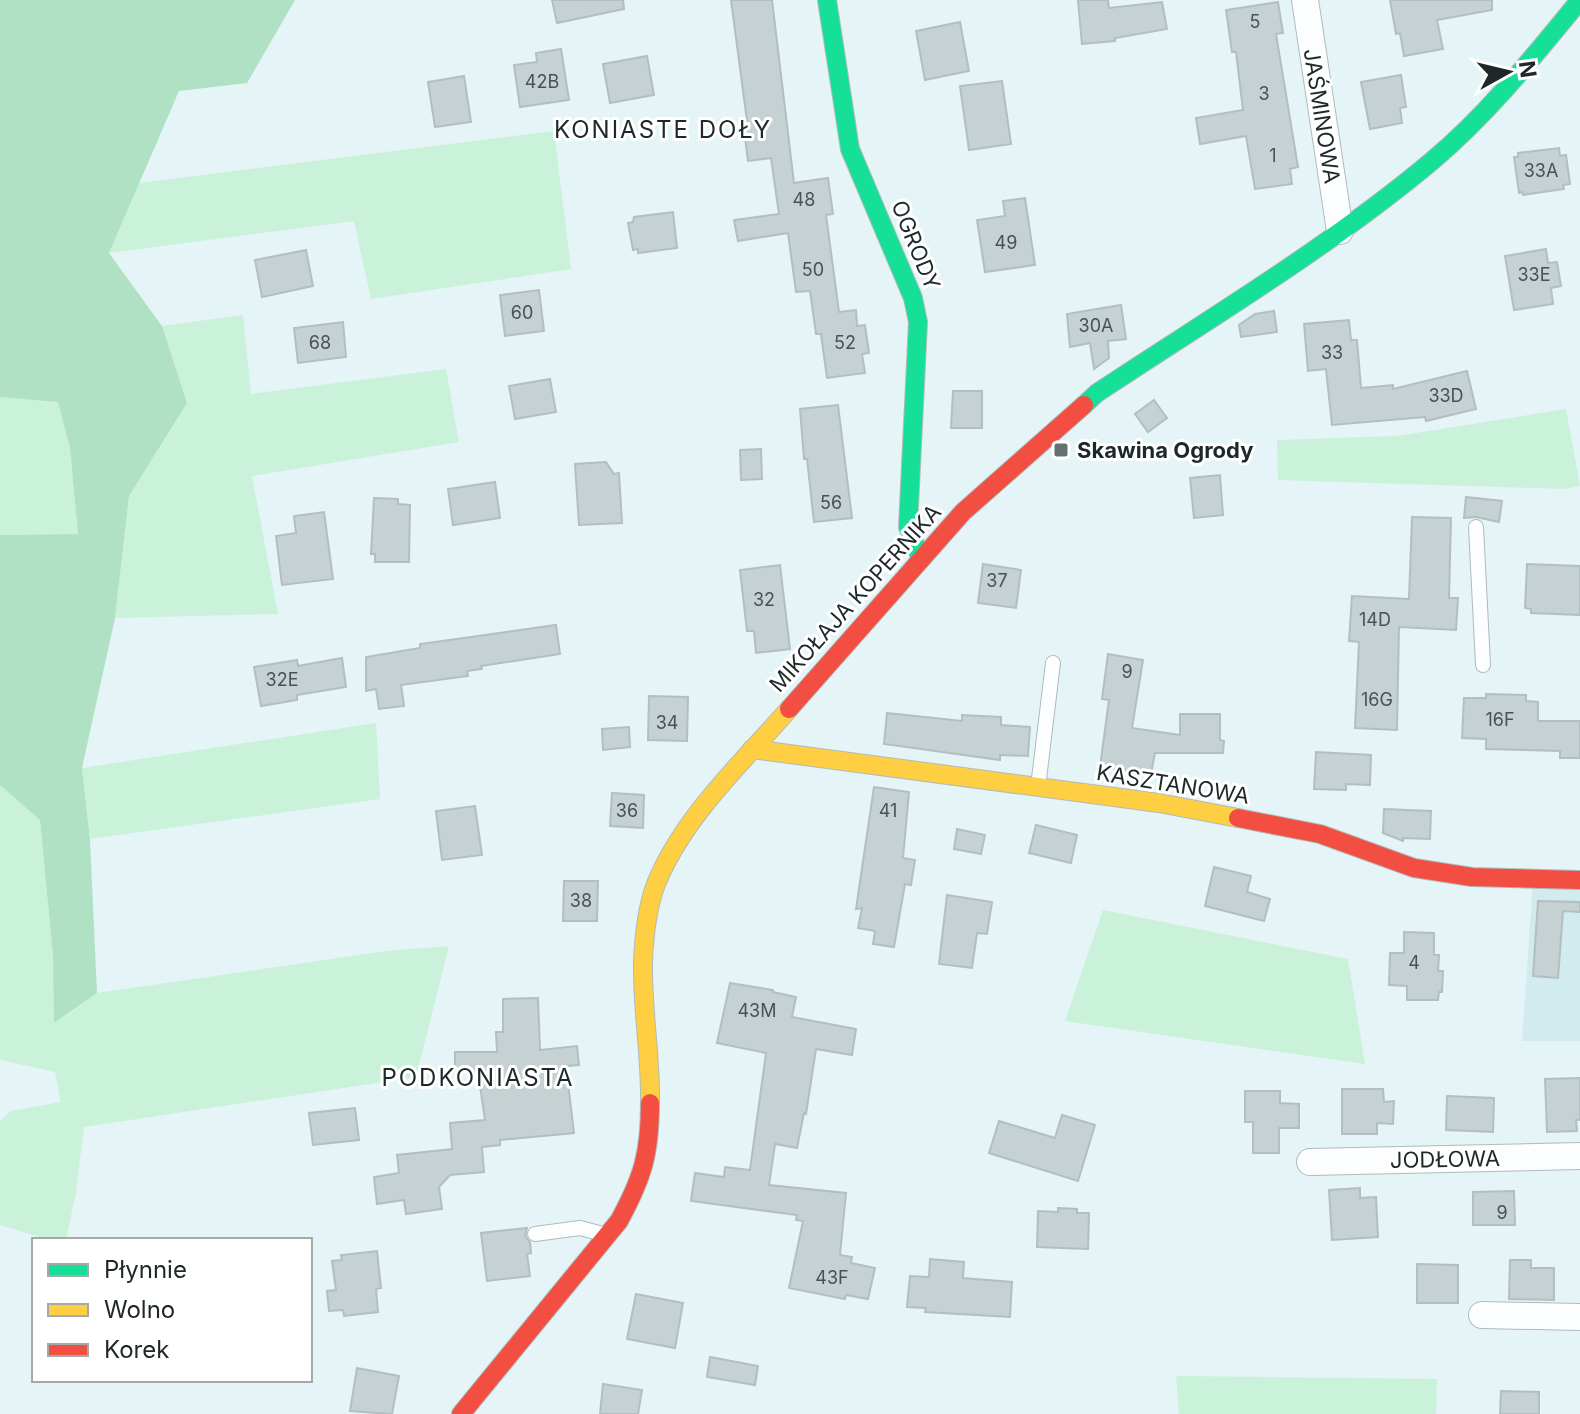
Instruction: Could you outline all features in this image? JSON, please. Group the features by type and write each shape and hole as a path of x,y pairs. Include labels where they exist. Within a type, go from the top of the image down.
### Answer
{"street":[{"name":"OGRODY","path":"827,0 850,149 913,298 918,322 908,527 921,559"},
{"name":"JAŚMINOWA","path":"1305,0 1340,231"},
{"name":"MIKOŁAJA KOPERNIKA","path":"461,1414 619,1221 637,1187 646,1160 651,1091 643,946 652,894 675,851 708,801 963,512 1097,393 1364,215 1434,159 1496,100 1580,0"},
{"name":"KASZTANOWA","path":"752,749 1159,803 1320,834 1414,868 1472,877 1580,880"},
{"name":"JODŁOWA","path":"1310,1162 1580,1156"},
{"path":"1482,1315 1580,1317"}],"lane":[{"path":"1476,527 1483,665"},
{"path":"1038,787 1053,663"},
{"path":"535,1234 580,1228 608,1235"}],"shaded area":[{"path":"1533,882 1580,886 1580,1041 1522,1041"}],"green space":[{"path":"0,0 295,0 247,83 179,91 109,253 162,326 187,403 129,496 115,618 82,768 90,840 97,993 54,1023 53,956 40,820 0,785 0,535 78,534 70,448 58,402 0,397"},
{"path":"554,131 571,269 371,299 354,221 109,253 139,183"},
{"path":"243,315 251,394 446,369 459,442 252,476 278,614 115,618 129,496 187,403 162,326"},
{"path":"0,397 58,401 70,448 78,534 0,535"},
{"path":"1566,409 1580,486 1564,489 1278,480 1277,440 1397,436"},
{"path":"376,723 380,799 90,839 82,768"},
{"path":"0,785 40,820 53,956 55,1023 97,993 386,951 449,946 416,1077 84,1127 66,1238 42,1238 0,1225 0,1121 11,1111 61,1102 55,1072 0,1060"},
{"path":"1103,910 1348,959 1365,1064 1065,1021"},
{"path":"1176,1376 1437,1379 1436,1414 1179,1414"}],"building":[{"path":"552,0 623,0 624,9 557,23"},
{"path":"731,0 772,0 794,183 828,178 833,214 826,215 839,312 856,310 857,326 865,325 869,353 862,354 865,373 827,378 821,334 816,334 810,291 796,292 788,233 738,241 734,220 779,214 771,158 748,161 743,122 747,121"},
{"path":"1078,0 1108,0 1109,8 1162,2 1167,29 1115,38 1115,41 1082,44"},
{"path":"1390,0 1492,0 1492,10 1437,20 1443,49 1404,56 1400,33 1396,34"},
{"path":"1278,2 1283,33 1276,34 1298,167 1290,169 1292,184 1255,189 1246,136 1200,144 1196,118 1243,110 1236,52 1232,52 1226,10"},
{"path":"960,22 969,71 925,80 916,31"},
{"path":"561,49 569,100 520,107 514,65 537,62 536,53"},
{"path":"647,56 654,95 610,103 603,64"},
{"path":"1401,75 1406,107 1400,108 1402,123 1370,129 1361,82"},
{"path":"464,76 471,122 435,127 428,82"},
{"path":"1002,81 1011,144 969,150 960,86"},
{"path":"1559,148 1560,156 1566,155 1570,184 1563,185 1564,189 1519,193 1514,157 1518,157 1518,153"},
{"path":"1025,198 1035,265 985,272 977,220 1005,216 1003,201"},
{"path":"673,212 677,248 638,253 638,249 633,250 628,223 633,222 634,217"},
{"path":"1546,249 1548,263 1557,262 1561,286 1551,288 1553,304 1514,310 1505,256"},
{"path":"306,250 313,286 262,297 255,260"},
{"path":"539,290 544,331 505,336 500,295"},
{"path":"1121,305 1126,339 1108,341 1109,358 1094,369 1090,343 1070,347 1067,314"},
{"path":"1274,311 1277,332 1241,337 1239,325 1255,314"},
{"path":"1349,320 1351,340 1357,340 1361,388 1393,385 1393,389 1467,371 1476,409 1426,421 1425,417 1332,425 1326,369 1308,371 1304,324"},
{"path":"343,322 346,357 298,363 294,328"},
{"path":"550,379 556,412 515,419 509,386"},
{"path":"953,391 982,391 982,428 951,428"},
{"path":"1154,400 1167,418 1148,432 1135,414"},
{"path":"838,405 852,518 814,522 800,409"},
{"path":"761,449 762,479 741,480 740,450"},
{"path":"606,462 614,474 619,473 622,523 579,525 575,464"},
{"path":"1220,475 1223,515 1194,518 1190,478"},
{"path":"495,482 500,518 453,525 448,489"},
{"path":"1466,497 1502,501 1499,522 1464,518"},
{"path":"374,498 398,499 398,504 410,505 409,562 375,562 375,554 371,554"},
{"path":"324,512 333,579 282,585 276,536 296,533 294,516"},
{"path":"1412,517 1451,518 1449,598 1458,598 1456,630 1399,627 1397,730 1355,728 1359,642 1349,641 1352,596 1409,599"},
{"path":"983,564 1021,570 1016,608 978,603"},
{"path":"1527,564 1580,566 1580,615 1531,613 1531,609 1525,608"},
{"path":"780,565 790,649 756,653 754,631 747,631 740,570"},
{"path":"556,625 560,654 481,666 482,669 467,671 468,676 401,685 404,706 379,709 376,689 366,691 366,657 420,648 420,644"},
{"path":"1108,654 1143,660 1132,728 1180,735 1180,714 1220,714 1223,753 1155,753 1151,774 1100,767 1109,700 1102,699"},
{"path":"342,658 346,687 297,695 297,700 261,706 254,667 297,660 298,666"},
{"path":"1486,694 1526,695 1526,701 1538,702 1538,721 1580,721 1580,758 1560,758 1560,751 1486,749 1486,739 1462,738 1464,698 1486,698"},
{"path":"649,696 688,697 687,741 648,740"},
{"path":"887,713 962,721 962,715 1001,717 1001,725 1030,727 1028,756 1000,755 1000,760 884,744"},
{"path":"629,727 630,747 603,750 602,729"},
{"path":"1316,752 1371,755 1370,785 1346,784 1346,790 1314,789"},
{"path":"874,787 909,792 903,858 915,860 911,885 905,884 894,947 873,944 875,931 858,928 862,908 856,909"},
{"path":"612,793 644,795 643,828 610,826"},
{"path":"475,806 482,855 442,860 436,811"},
{"path":"1384,809 1431,811 1430,839 1403,838 1403,841 1383,833"},
{"path":"1036,825 1077,835 1071,863 1029,853"},
{"path":"957,829 985,835 981,854 954,849"},
{"path":"1214,867 1251,876 1247,892 1270,899 1264,921 1205,906"},
{"path":"564,881 598,881 597,921 563,921"},
{"path":"947,895 992,902 987,934 977,933 972,968 939,964"},
{"path":"1538,901 1580,902 1580,912 1563,911 1558,978 1533,976"},
{"path":"1404,932 1434,933 1434,955 1439,955 1438,971 1443,971 1442,992 1439,992 1438,1000 1407,1000 1407,986 1389,985 1390,953 1404,953"},
{"path":"730,983 796,997 792,1017 856,1029 852,1055 816,1049 806,1114 797,1148 775,1144 769,1185 846,1193 840,1255 852,1257 851,1263 875,1268 868,1299 846,1295 845,1299 789,1288 803,1221 796,1220 797,1215 691,1201 695,1173 724,1177 725,1167 750,1170 766,1053 717,1043"},
{"path":"538,998 540,1050 577,1046 579,1065 566,1066 574,1133 500,1140 500,1145 482,1147 484,1172 450,1175 439,1187 442,1209 406,1214 404,1200 377,1204 374,1177 399,1173 397,1155 452,1149 450,1123 485,1120 478,1072 455,1071 455,1052 497,1052 496,1032 503,1032 503,999"},
{"path":"1580,1078 1577,1131 1547,1132 1545,1079"},
{"path":"1342,1089 1383,1089 1384,1102 1394,1101 1393,1124 1377,1123 1377,1134 1342,1134"},
{"path":"1245,1091 1280,1091 1280,1103 1299,1104 1299,1128 1279,1128 1279,1153 1253,1153 1253,1122 1245,1122"},
{"path":"1447,1096 1494,1098 1493,1132 1446,1130"},
{"path":"355,1108 359,1140 313,1145 309,1113"},
{"path":"1062,1115 1095,1125 1078,1181 989,1153 999,1121 1055,1138"},
{"path":"1360,1188 1360,1198 1376,1197 1378,1237 1332,1240 1329,1190"},
{"path":"1514,1191 1515,1225 1473,1225 1473,1192"},
{"path":"1058,1208 1089,1213 1088,1249 1037,1247 1038,1211 1058,1212"},
{"path":"527,1228 525,1236 530,1242 531,1253 527,1254 530,1276 487,1281 481,1233"},
{"path":"377,1251 381,1288 376,1289 378,1312 344,1316 343,1310 329,1311 327,1291 336,1290 332,1261 342,1260 341,1255"},
{"path":"930,1259 964,1262 963,1278 1012,1282 1010,1317 925,1312 926,1308 907,1307 910,1276 929,1277"},
{"path":"1510,1260 1531,1260 1531,1268 1554,1268 1554,1300 1509,1299"},
{"path":"1417,1264 1458,1265 1458,1303 1417,1303"},
{"path":"636,1294 683,1303 675,1348 627,1339"},
{"path":"710,1357 758,1366 755,1385 707,1377"},
{"path":"357,1368 399,1376 392,1414 350,1411"},
{"path":"603,1384 642,1390 638,1414 600,1414"},
{"path":"1501,1391 1539,1392 1539,1414 1500,1414"}],"traffic: fast":[{"path":"827,0 850,149 913,298 918,322 908,527 921,559"},
{"path":"1084,405 1097,393 1310,253 1432,161 1491,104 1580,0"}],"traffic: slow":[{"path":"650,1103 643,962 646,922 656,884 668,859 698,813 789,709"},
{"path":"752,749 1159,803 1238,818"}],"traffic: jam":[{"path":"789,709 963,512 1084,405"},
{"path":"1238,818 1320,834 1414,868 1472,877 1580,880"},
{"path":"461,1414 619,1221 644,1164 650,1103"}],"place":[{"name":"Skawina Ogrody","path":"1061,450"}],"district":[{"name":"KONIASTE DOŁY","path":"663,130"},
{"name":"PODKONIASTA","path":"478,1078"}]}
